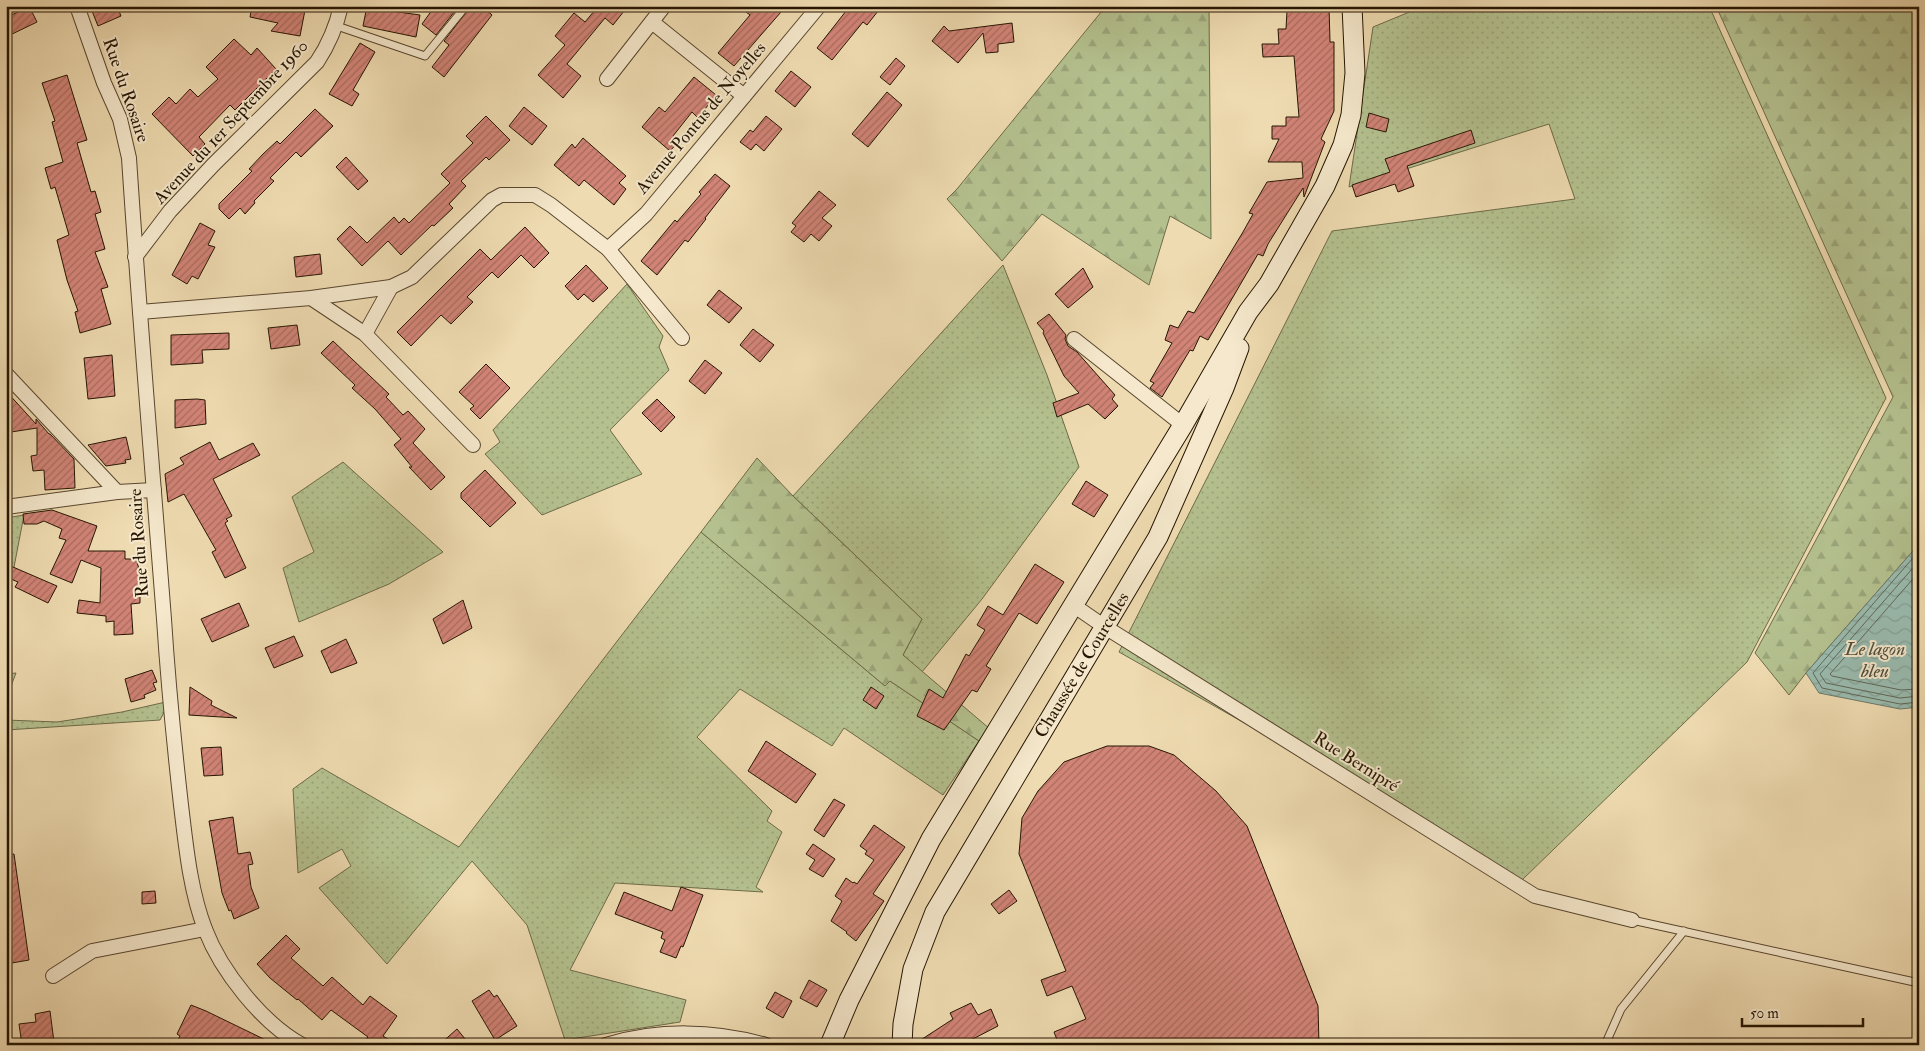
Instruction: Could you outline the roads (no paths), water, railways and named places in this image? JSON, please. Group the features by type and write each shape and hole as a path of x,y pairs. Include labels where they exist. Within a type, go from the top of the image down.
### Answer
{"main road":[{"name":"Chaussée de Courcelles","path":"902,1045 903,1024 913,969 936,912 1158,537 1224,388 1237,353 1269,284 1325,186 1343,145 1351,115 1355,73 1352,6"},
{"name":"Chaussée de Courcelles","path":"830,1045 849,1000 932,839 1183,425 1248,312 1269,284"},
{"path":"1183,425 1200,441"}],"street":[{"name":"Rue du Rosaire","path":"77,6 104,83 120,119 129,158 135,256 174,741 186,848 195,894 205,929 217,956 250,1001 288,1037 302,1045"},
{"name":"Avenue du 1er Septembre 1960","path":"135,256 170,211 316,62 330,42 337,26 341,6"},
{"path":"607,79 664,6"},
{"name":"Avenue Pontus de Noyelles","path":"608,249 646,214 819,6"},
{"path":"652,22 744,96"},
{"path":"140,312 311,298 391,287 412,278 492,200 501,195 535,195 608,249 682,338"},
{"path":"365,334 391,287"},
{"path":"311,298 365,334 473,445"},
{"path":"1074,339 1183,425"},
{"path":"6,374 117,492"},
{"path":"6,506 117,492 154,490"},
{"name":"Rue Bernipré","path":"1073,606 1105,628 1535,896 1632,920"},
{"path":"53,976 92,951 205,929"},
{"path":"606,1045 670,1033 704,1033 766,1045"}],"lane":[{"path":"337,26 425,56 466,6"},
{"path":"1632,920 1919,983"},
{"path":"1605,1045 1622,1009 1684,931"}],"water":[{"name":"Le lagon bleu","path":"1919,544 1919,707 1900,709 1819,693 1806,673"}]}
